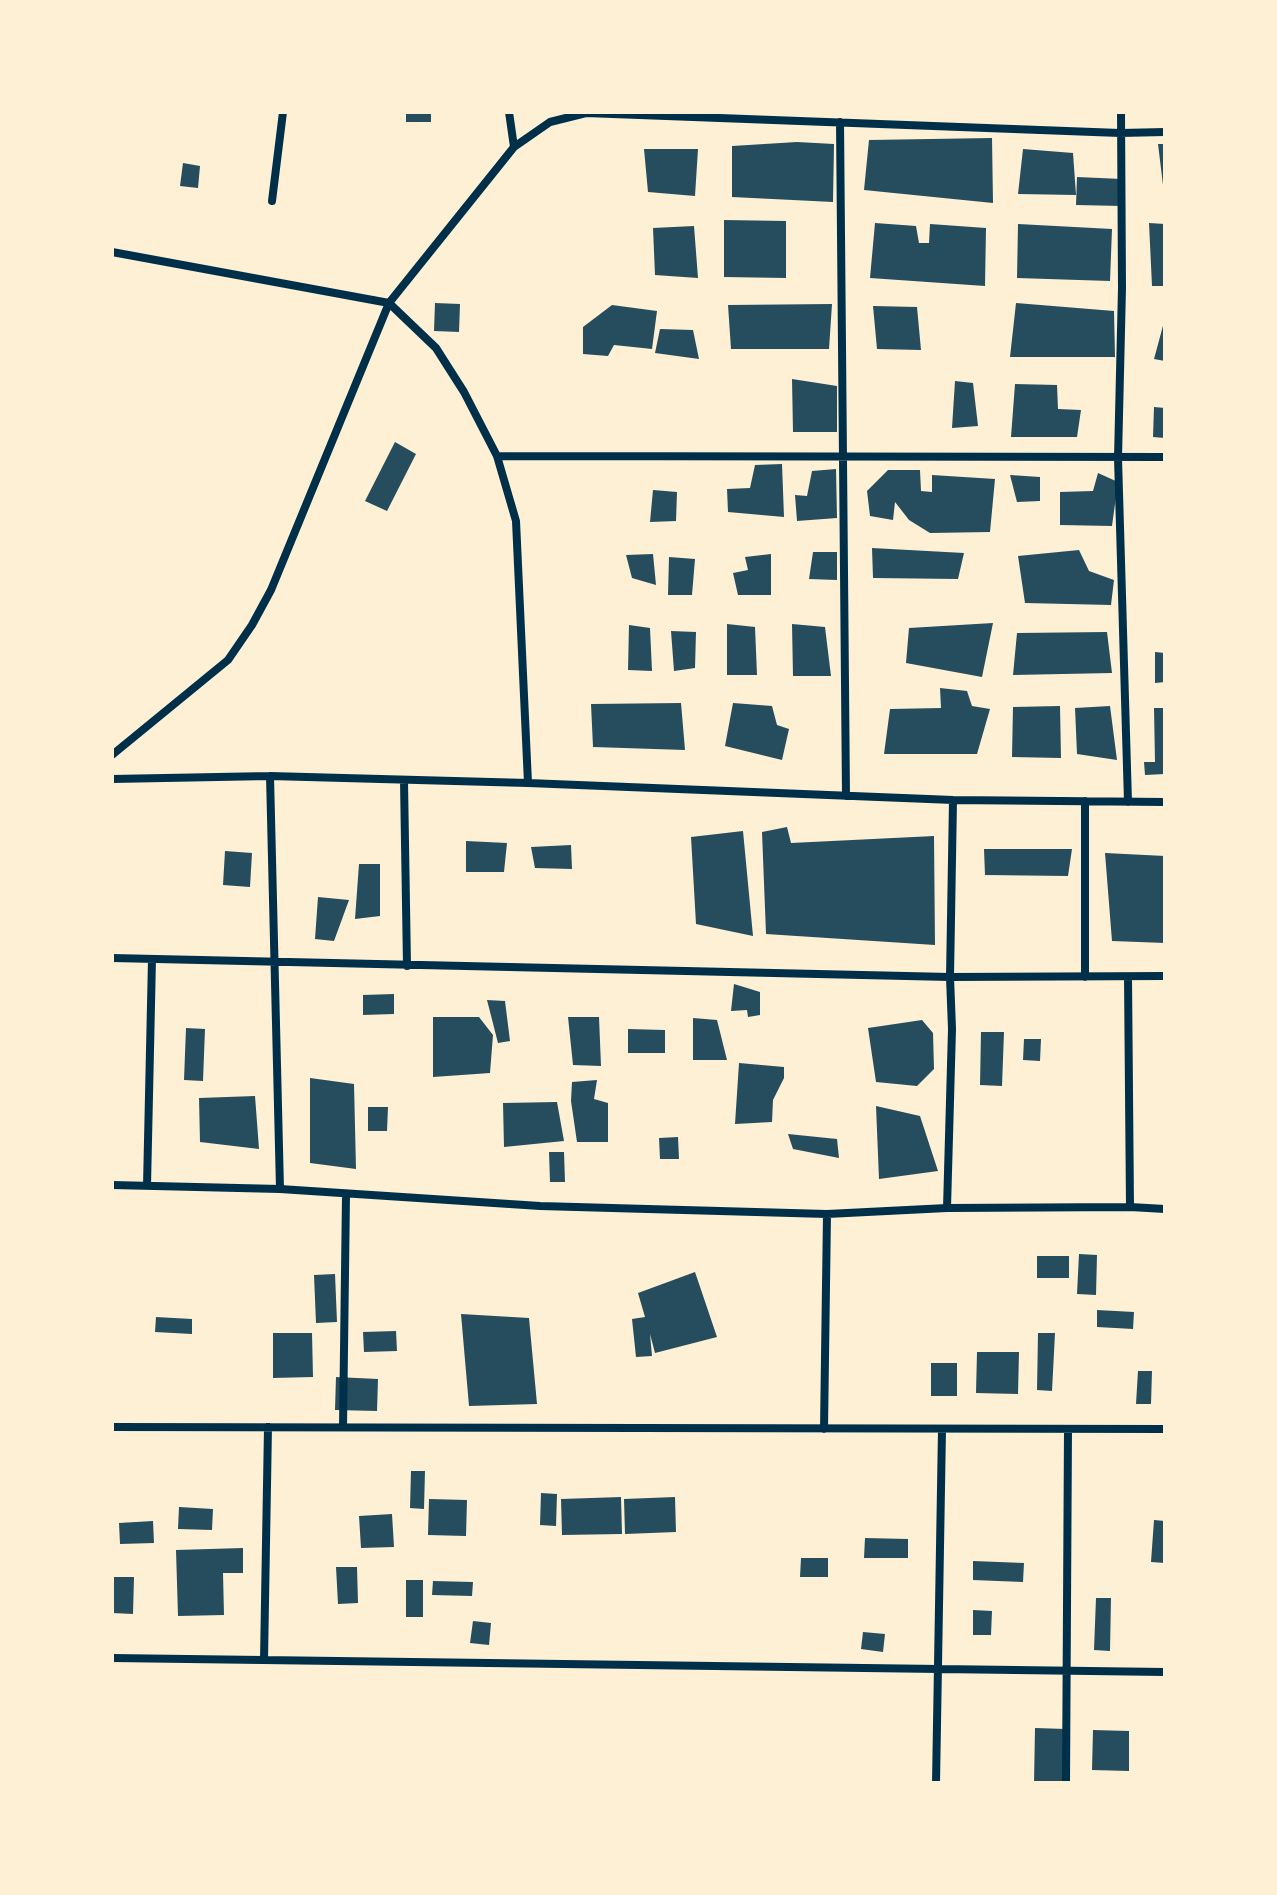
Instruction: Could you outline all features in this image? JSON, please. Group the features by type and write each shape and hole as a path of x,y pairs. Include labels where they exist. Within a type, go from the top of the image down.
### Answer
{"street":[{"path":"272,201 283,112"},
{"path":"509,112 514,147"},
{"path":"1121,112 1122,288 1118,458 1128,802"},
{"path":"112,755 228,660 271,590 389,303 514,147 550,122 586,113 1120,133 1165,132"},
{"path":"840,122 846,796"},
{"path":"112,252 389,303 436,348 464,392 497,456 516,521 528,783"},
{"path":"497,456 1165,457"},
{"path":"112,779 270,776 953,800 1165,802"},
{"path":"270,776 280,1189"},
{"path":"404,781 407,966"},
{"path":"947,1208 953,800"},
{"path":"1085,801 1085,977"},
{"path":"112,958 950,977 1165,976"},
{"path":"147,1186 152,959"},
{"path":"1128,977 1130,1207"},
{"path":"112,1185 280,1189 540,1206 827,1214 947,1208 1165,1209"},
{"path":"343,1427 346,1195"},
{"path":"824,1429 827,1214"},
{"path":"112,1427 1165,1429"},
{"path":"264,1660 268,1427"},
{"path":"936,1783 942,1429"},
{"path":"1066,1783 1068,1429"},
{"path":"112,1658 1165,1672"}],"building":[{"path":"406,112 431,112 431,122 406,122"},
{"path":"992,138 993,203 864,190 869,140"},
{"path":"797,142 834,144 833,202 732,197 732,146"},
{"path":"1158,144 1165,144 1165,185 1163,185"},
{"path":"644,149 698,149 695,196 648,192"},
{"path":"1023,149 1073,153 1076,195 1018,194"},
{"path":"183,163 200,166 198,188 180,186"},
{"path":"1077,177 1122,179 1122,206 1076,205"},
{"path":"724,220 786,221 786,278 724,277"},
{"path":"875,223 916,226 919,243 929,243 930,224 986,228 985,286 870,278"},
{"path":"1149,223 1165,224 1165,286 1152,286"},
{"path":"1018,224 1112,229 1110,281 1017,278"},
{"path":"694,226 698,278 655,275 653,228"},
{"path":"435,303 460,304 459,332 434,331"},
{"path":"1016,303 1114,311 1115,357 1010,357"},
{"path":"832,304 829,349 731,349 728,305"},
{"path":"612,305 657,311 652,349 614,345 608,356 583,354 583,327"},
{"path":"873,306 917,307 921,350 877,349"},
{"path":"1165,322 1165,361 1154,359"},
{"path":"660,329 693,330 699,359 655,353"},
{"path":"792,379 837,386 837,432 793,432"},
{"path":"955,381 973,383 978,426 952,428"},
{"path":"1015,384 1057,385 1058,409 1081,410 1077,437 1011,437"},
{"path":"1154,407 1165,408 1165,438 1153,437"},
{"path":"395,442 416,454 387,511 365,501"},
{"path":"782,464 784,517 728,512 727,489 750,488 755,465"},
{"path":"836,469 837,518 797,521 795,495 807,496 812,471"},
{"path":"888,470 920,470 921,491 932,492 932,475 995,479 990,532 930,533 909,520 895,502 893,520 870,516 867,491"},
{"path":"1098,473 1118,482 1112,526 1060,525 1060,492 1093,491"},
{"path":"1010,475 1040,477 1040,501 1017,502"},
{"path":"653,490 677,492 676,521 650,522"},
{"path":"872,548 964,553 958,579 873,578"},
{"path":"1079,550 1089,571 1114,580 1111,605 1025,603 1018,556"},
{"path":"813,552 837,552 837,580 809,579"},
{"path":"653,554 656,585 632,578 626,555"},
{"path":"771,554 771,595 738,595 733,573 748,570 745,557"},
{"path":"669,557 695,559 692,595 668,595"},
{"path":"993,623 982,677 906,663 909,628"},
{"path":"727,624 755,627 757,675 727,675"},
{"path":"792,624 825,627 831,676 793,676"},
{"path":"629,625 650,628 652,671 628,670"},
{"path":"671,631 696,632 695,668 674,671"},
{"path":"1107,632 1112,673 1013,675 1017,633"},
{"path":"1155,652 1165,653 1165,682 1155,683"},
{"path":"940,688 967,691 972,706 990,709 977,754 884,754 890,709 941,708"},
{"path":"681,703 685,750 593,747 591,704"},
{"path":"733,703 772,706 777,725 789,729 782,760 725,746"},
{"path":"1060,706 1061,758 1012,757 1013,707"},
{"path":"1110,706 1117,760 1077,754 1075,708"},
{"path":"1154,708 1165,708 1165,774 1145,775 1144,762 1155,762"},
{"path":"787,827 791,843 934,836 935,945 766,934 762,832"},
{"path":"743,831 753,936 696,924 691,837"},
{"path":"466,841 507,843 504,872 466,872"},
{"path":"571,845 572,869 535,868 531,847"},
{"path":"984,849 1072,849 1068,876 985,875"},
{"path":"225,851 252,853 250,887 223,885"},
{"path":"1105,853 1165,856 1165,943 1112,941"},
{"path":"359,864 380,864 380,916 355,919"},
{"path":"318,897 349,900 334,941 315,939"},
{"path":"734,984 760,992 760,1015 748,1017 747,1010 731,1011"},
{"path":"394,994 394,1014 363,1015 363,995"},
{"path":"487,1000 505,1001 510,1041 498,1043"},
{"path":"433,1017 479,1017 493,1035 490,1073 433,1077"},
{"path":"568,1017 599,1017 601,1066 573,1065"},
{"path":"693,1018 717,1020 727,1060 693,1060"},
{"path":"922,1020 933,1033 934,1069 917,1086 876,1082 868,1028"},
{"path":"186,1028 205,1029 203,1081 184,1080"},
{"path":"628,1029 665,1030 665,1053 628,1053"},
{"path":"981,1032 1004,1032 1002,1086 980,1085"},
{"path":"1024,1039 1041,1039 1040,1061 1023,1060"},
{"path":"739,1063 784,1067 784,1078 773,1100 772,1122 735,1124"},
{"path":"310,1078 354,1084 356,1169 310,1163"},
{"path":"597,1080 594,1099 608,1103 608,1142 577,1142 571,1101 572,1082"},
{"path":"255,1096 259,1149 200,1142 199,1098"},
{"path":"557,1102 564,1141 504,1147 503,1103"},
{"path":"876,1106 920,1116 938,1171 879,1179"},
{"path":"368,1107 388,1107 387,1131 368,1131"},
{"path":"788,1134 837,1139 839,1158 793,1149"},
{"path":"678,1137 679,1159 660,1159 659,1138"},
{"path":"549,1152 564,1152 565,1182 550,1182"},
{"path":"1079,1254 1097,1255 1096,1295 1077,1294"},
{"path":"1037,1256 1069,1256 1069,1278 1037,1278"},
{"path":"695,1272 717,1337 655,1353 650,1334 652,1356 636,1357 632,1319 645,1317 638,1293"},
{"path":"335,1274 337,1322 316,1323 314,1275"},
{"path":"1097,1310 1134,1312 1133,1329 1097,1327"},
{"path":"461,1314 529,1318 537,1404 469,1406"},
{"path":"156,1317 192,1319 192,1334 155,1332"},
{"path":"396,1331 397,1351 364,1352 363,1332"},
{"path":"273,1333 312,1333 313,1377 273,1378"},
{"path":"1038,1333 1055,1333 1052,1391 1037,1390"},
{"path":"977,1352 1019,1352 1018,1394 976,1393"},
{"path":"931,1363 957,1363 957,1396 931,1396"},
{"path":"1138,1371 1152,1371 1151,1404 1136,1404"},
{"path":"336,1377 378,1379 377,1411 335,1410"},
{"path":"411,1471 425,1471 424,1509 410,1508"},
{"path":"541,1493 557,1494 556,1526 540,1525"},
{"path":"621,1497 622,1534 562,1535 561,1499"},
{"path":"675,1497 676,1532 625,1534 624,1499"},
{"path":"429,1499 467,1500 466,1536 428,1535"},
{"path":"179,1507 213,1509 212,1530 178,1529"},
{"path":"392,1514 394,1547 361,1548 359,1516"},
{"path":"1154,1520 1165,1521 1165,1563 1151,1562"},
{"path":"153,1521 154,1543 120,1544 119,1523"},
{"path":"865,1538 908,1539 908,1558 864,1558"},
{"path":"243,1548 243,1573 223,1573 224,1615 178,1616 176,1550"},
{"path":"801,1558 828,1558 828,1577 800,1577"},
{"path":"973,1561 1024,1563 1023,1582 973,1580"},
{"path":"336,1567 357,1567 358,1603 338,1604"},
{"path":"112,1577 134,1577 133,1614 112,1613"},
{"path":"406,1580 423,1580 423,1617 406,1617"},
{"path":"433,1581 473,1582 472,1596 432,1595"},
{"path":"1096,1598 1111,1598 1110,1651 1094,1650"},
{"path":"973,1610 992,1611 991,1635 973,1635"},
{"path":"473,1621 491,1623 489,1645 470,1643"},
{"path":"863,1632 885,1634 883,1652 861,1649"},
{"path":"1035,1728 1066,1729 1066,1783 1034,1783"},
{"path":"1093,1730 1129,1731 1129,1771 1092,1770"}]}
